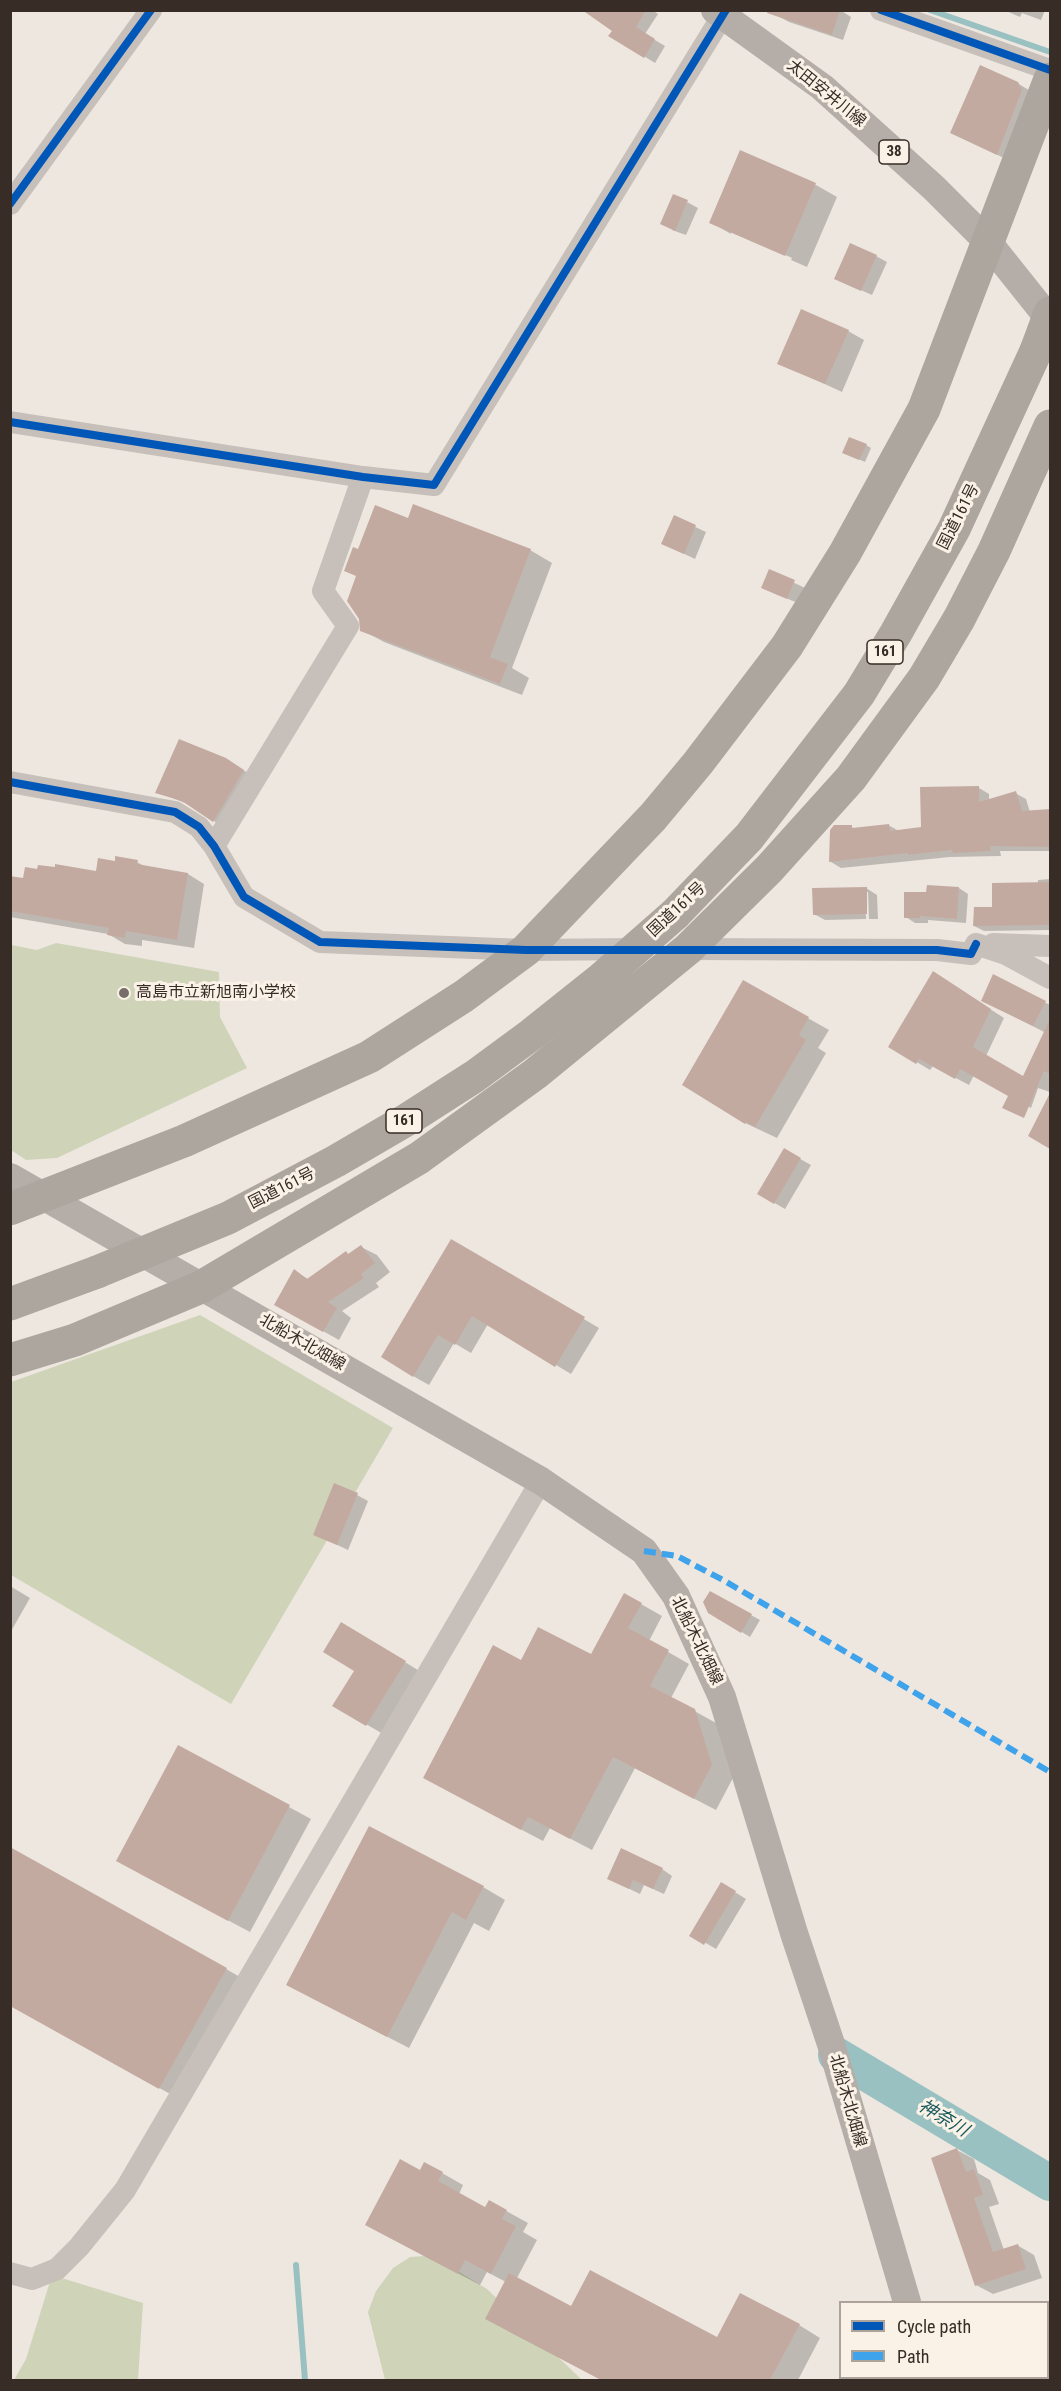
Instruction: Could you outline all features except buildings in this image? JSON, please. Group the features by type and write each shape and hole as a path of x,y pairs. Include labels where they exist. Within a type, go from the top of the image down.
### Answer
{"highway":[{"path":"10,1209 184,1141 369,1057 464,996 526,950 653,817 699,763 787,646 845,553 924,409 1050,79"},
{"name":"国道161号","path":"10,1304 97,1272 228,1218 336,1161 408,1119 475,1076 532,1034 601,979 675,914 749,837 859,694 897,633 954,529 1036,351 1050,313"},
{"path":"10,1360 75,1340 201,1287 419,1158 535,1074 688,949 770,869 843,786 924,678 959,619 994,551 1050,426"}],"main road":[{"name":"太田安井川線","path":"721,12 822,87 934,188 987,241 1050,320"},
{"name":"北船木北畑線","path":"10,1177 541,1481 644,1551 676,1596 723,1697 794,1933 831,2044 908,2301"}],"street":[{"path":"10,204 151,10"},
{"path":"881,10 1050,70"},
{"path":"10,422 363,477 434,485 721,12"},
{"path":"214,846 348,626 323,591 363,477"},
{"path":"10,782 175,812 199,826 214,846 244,897 320,942 526,950 937,950 971,954 976,944"},
{"path":"976,944 1050,946"},
{"path":"976,944 1006,954 1050,978"},
{"path":"10,2273 32,2279 57,2269 79,2247 125,2190 541,1481"}],"green space":[{"path":"56,943 219,972 220,1017 247,1068 57,1158 26,1160 11,1150 11,945 37,950"},
{"path":"200,1315 393,1428 231,1704 11,1575 11,1382"},
{"path":"425,2256 448,2265 487,2289 582,2380 385,2380 368,2312 376,2291 393,2268 410,2257"},
{"path":"52,2275 143,2303 138,2380 14,2380 26,2359"}],"waterway":[{"path":"930,10 1050,52"},
{"name":"神奈川","path":"836,2055 1050,2183"},
{"path":"296,2265 305,2380"}],"marked path":[{"path":"644,1551 677,1556 723,1580 1050,1772"}],"cycle path":[{"path":"10,204 151,10"},
{"path":"10,422 363,477 434,485 726,10"},
{"path":"881,10 1050,70"},
{"path":"10,782 175,812 199,827 214,846 244,897 320,942 526,950 937,950 971,954 976,944"}],"place":[{"name":"高島市立新旭南小学校","path":"124,993"}]}
